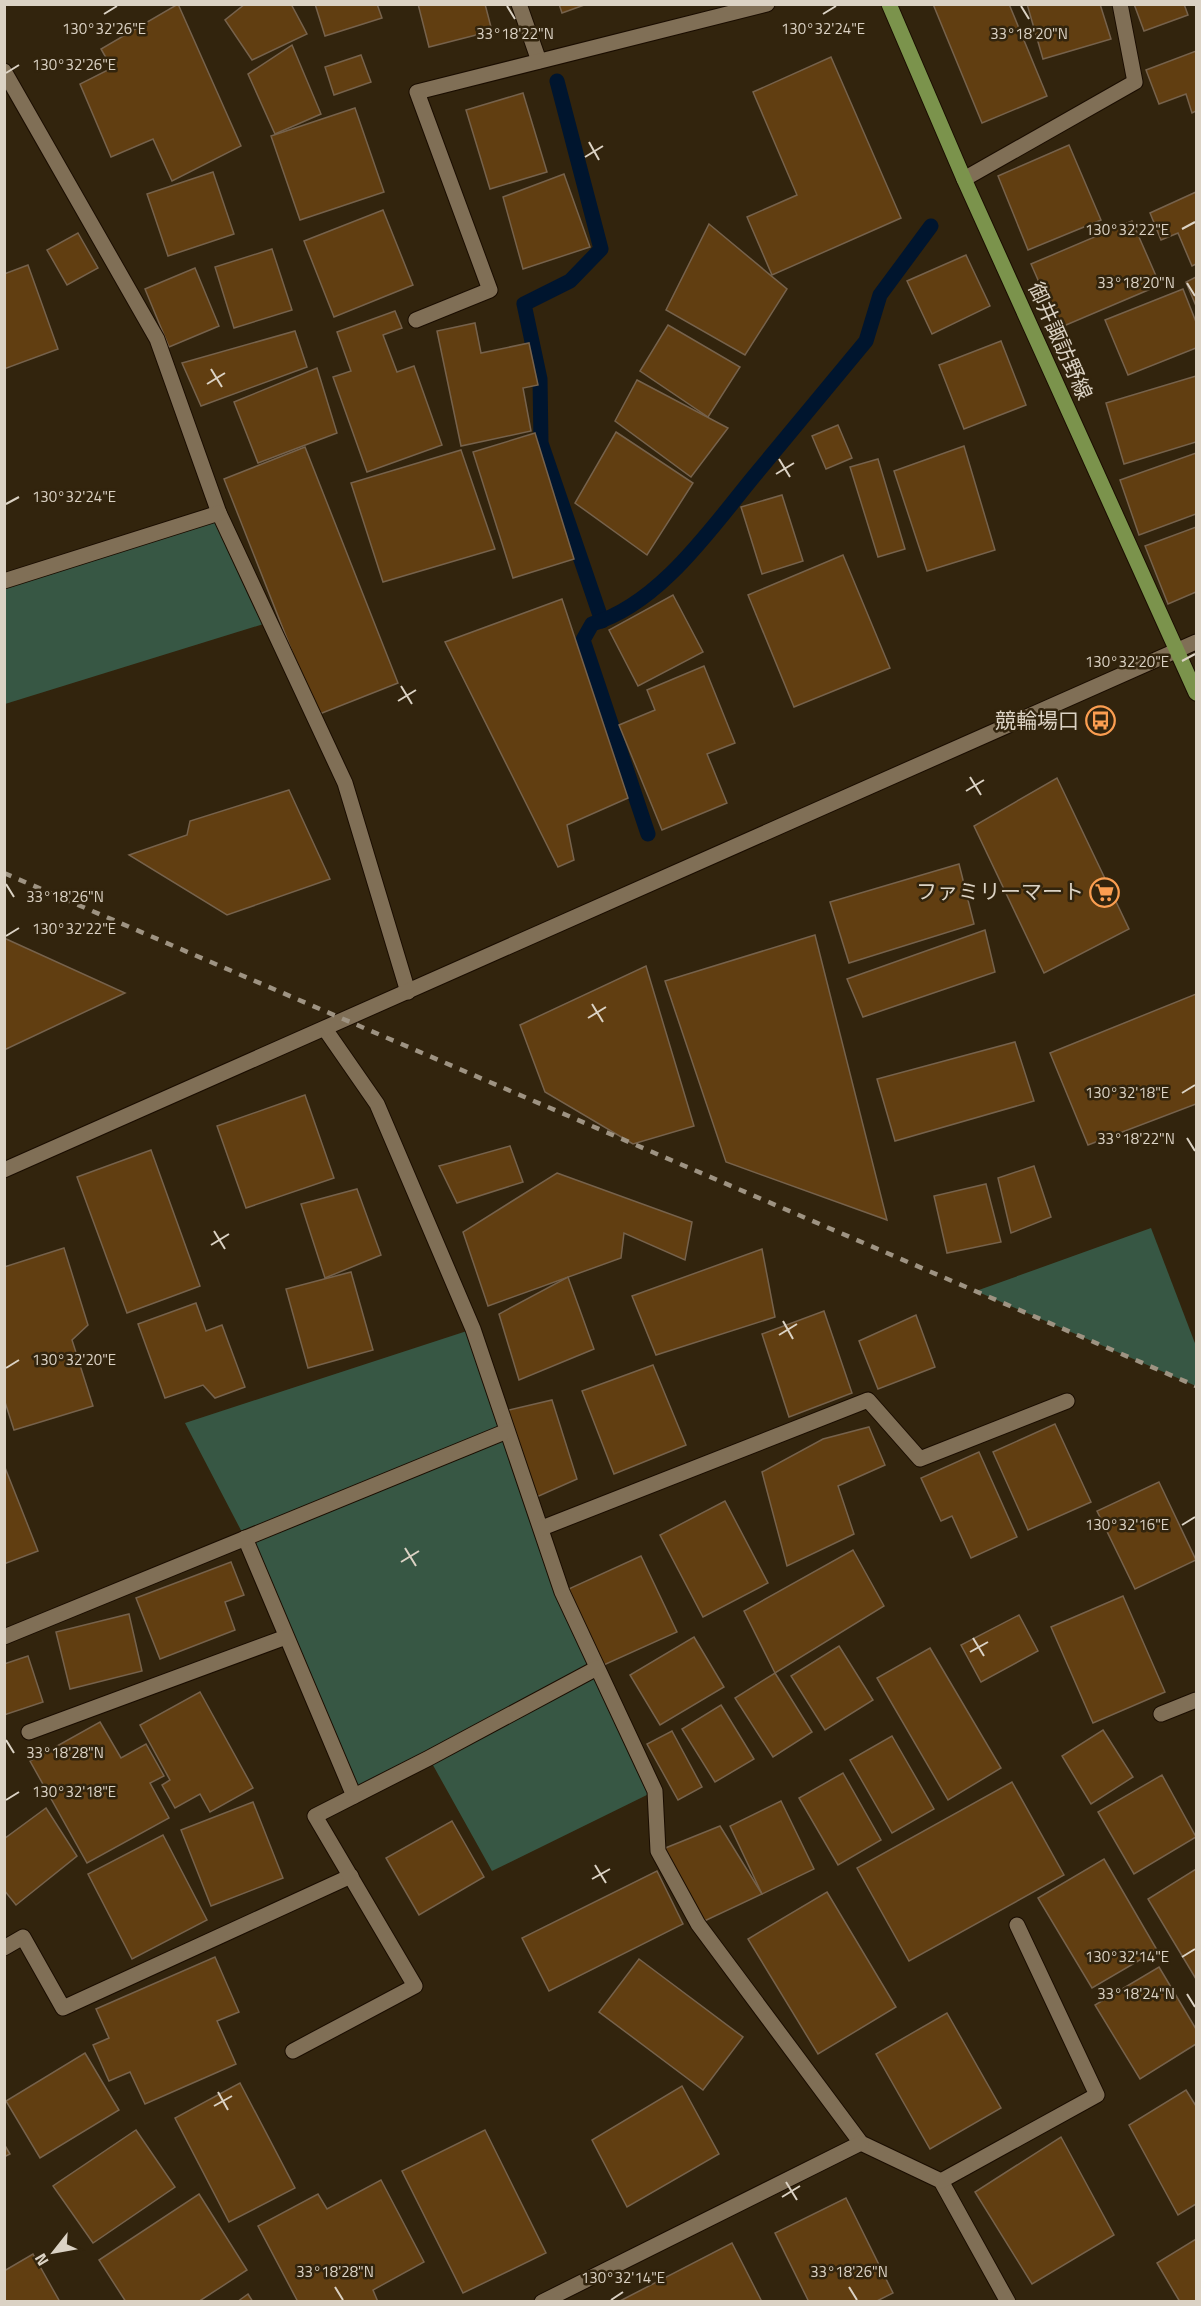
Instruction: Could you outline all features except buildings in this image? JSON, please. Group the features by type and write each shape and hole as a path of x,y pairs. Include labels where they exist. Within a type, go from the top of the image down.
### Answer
{"main road":[{"name":"御井諏訪野線","path":"889,4 964,179 1197,693"}],"street":[{"path":"519,4 539,61"},
{"path":"416,320 490,290 417,92 767,4"},
{"path":"964,179 1135,82 1120,4"},
{"path":"4,71 157,339 219,513 345,783 408,992"},
{"path":"4,582 219,513"},
{"path":"4,1170 1197,642"},
{"path":"325,1029 377,1104 473,1329 562,1592 656,1791 658,1851 698,1924 861,2143 941,2181 1008,2301"},
{"path":"542,1528 868,1400 920,1459 1067,1401"},
{"path":"4,1637 507,1431"},
{"path":"245,1538 354,1796"},
{"path":"29,1732 286,1637"},
{"path":"292,2051 415,1986 315,1816 597,1668"},
{"path":"1161,1714 1197,1700"},
{"path":"4,1948 24,1937 63,2008 351,1876"},
{"path":"941,2181 1097,2095 1017,1925"},
{"path":"542,2301 861,2143"}],"green space":[{"path":"219,513 270,622 5,704 5,581"},
{"path":"1151,1228 1196,1346 1196,1386 976,1291"},
{"path":"473,1329 542,1528 655,1791 492,1871 429,1758 354,1796 245,1538 185,1423"}],"waterway":[{"path":"557,81 601,249 570,281 524,304 540,379 541,443 602,621"},
{"path":"648,834 583,640 592,624 617,614 640,600 683,562 702,540 866,341 880,295 931,226"}],"railway":[{"path":"4,873 1196,1386"}],"place":[{"name":"競輪場口","path":"1100,721"},
{"name":"ファミリーマート","path":"1105,892"}]}
